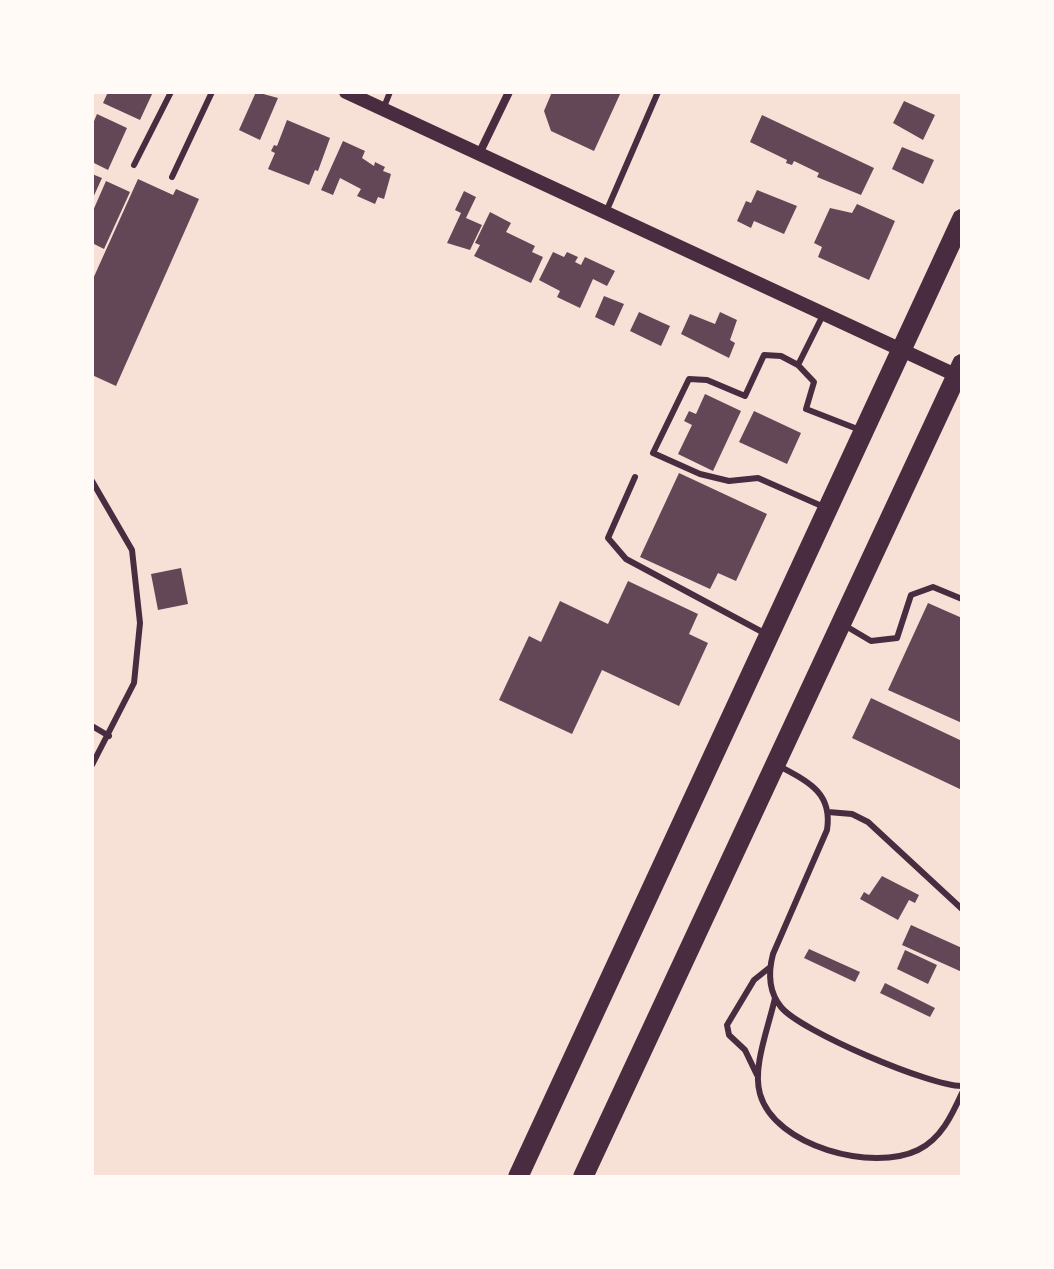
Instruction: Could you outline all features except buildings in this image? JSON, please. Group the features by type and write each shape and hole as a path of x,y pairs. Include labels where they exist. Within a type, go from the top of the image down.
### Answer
{"main road":[{"path":"518,1177 962,219"},
{"path":"583,1177 840,623 960,373"}],"street":[{"path":"346,92 960,373"},
{"path":"479,154 509,92"}],"lane":[{"path":"134,165 171,92"},
{"path":"172,177 212,92"},
{"path":"383,109 390,92"},
{"path":"606,212 658,92"},
{"path":"798,365 824,313"},
{"path":"828,508 758,478 729,481 700,474 653,453 689,379 707,380 745,396 764,355 781,356 798,365 814,382 806,409 864,432"},
{"path":"635,477 608,538 626,559 769,635"},
{"path":"92,481 132,550 140,623 134,683 92,765"},
{"path":"840,623 871,641 897,638 911,595 933,587 962,599"},
{"path":"92,726 109,736"},
{"path":"758,1077 745,1050 729,1035 727,1025 754,980 769,968 827,830 828,812 821,792 811,783 774,764"},
{"path":"828,812 852,814 868,822 962,909"},
{"path":"769,968 775,998 783,1010 809,1026 924,1080 962,1086"},
{"path":"775,998 758,1077 760,1095 776,1121 824,1148 863,1160 892,1160 920,1149 949,1122 962,1093"}]}
